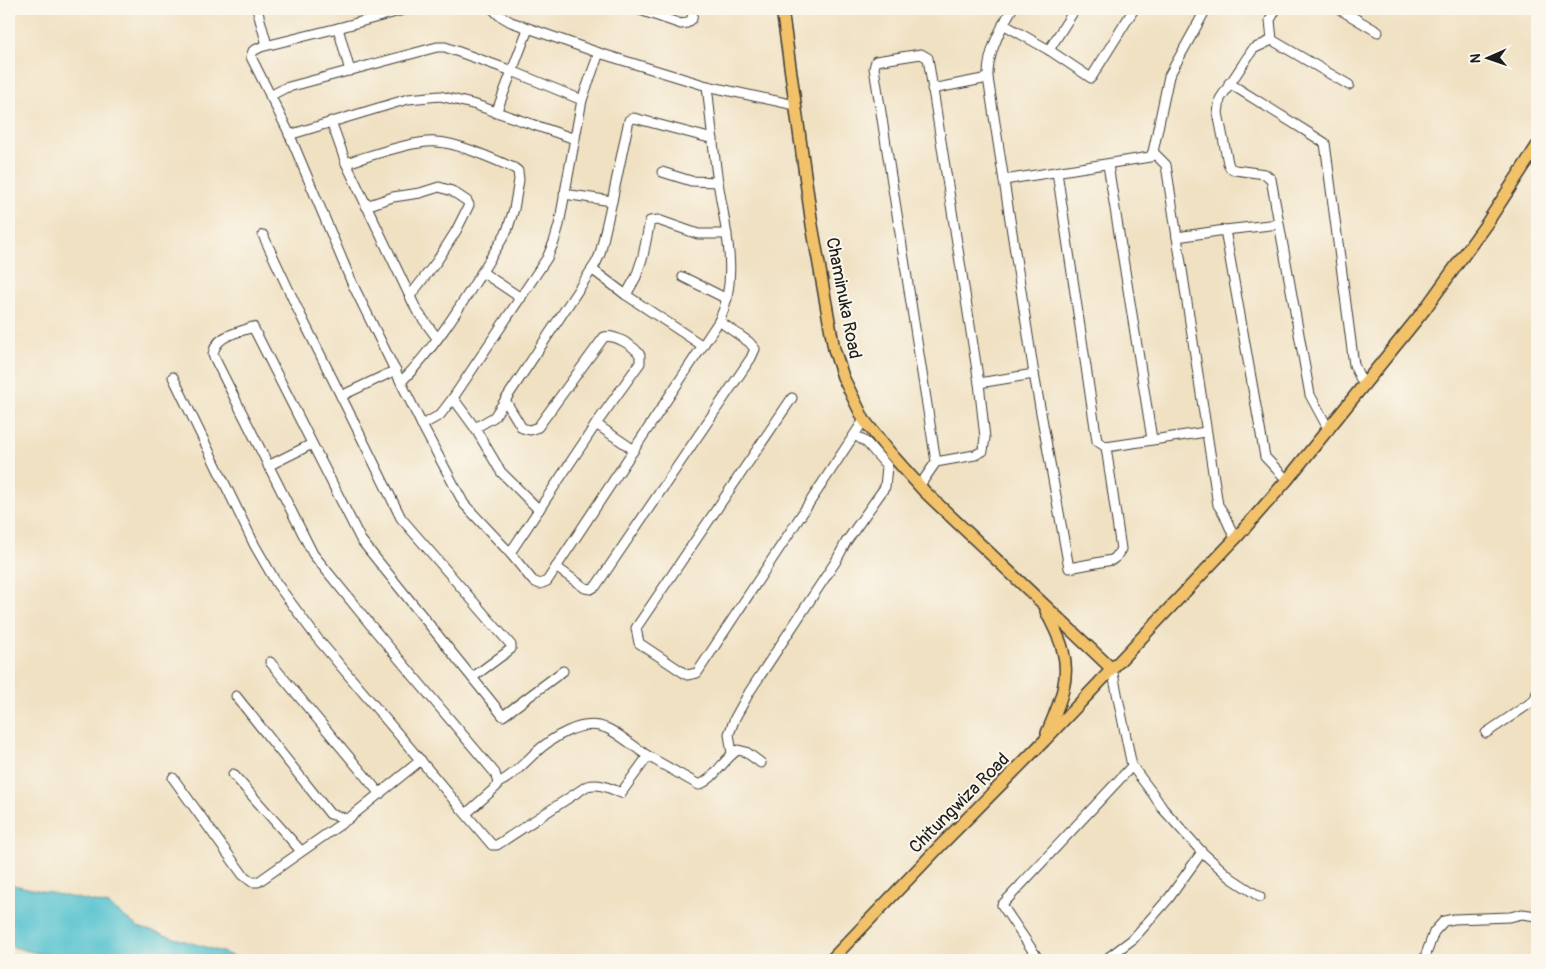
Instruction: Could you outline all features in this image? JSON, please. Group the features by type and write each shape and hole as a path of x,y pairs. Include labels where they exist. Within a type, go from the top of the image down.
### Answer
{"main road":[{"name":"Chaminuka Road","path":"782,9 812,225 834,349 843,377 864,420 920,486 1112,669"},
{"name":"Chitungwiza Road","path":"831,960 1044,741 1287,480 1425,308 1487,223 1537,146"},
{"path":"1043,605 1063,651 1065,666 1062,698 1044,741"}],"street":[{"path":"257,9 267,46"},
{"path":"407,9 255,49 251,57 289,135 352,283 422,425 464,504 534,580 540,584 547,581 720,321 729,285 727,234 718,182 707,86"},
{"path":"493,9 499,16 528,29 599,53 707,86 795,105"},
{"path":"637,9 681,24 687,23 692,19 693,9"},
{"path":"1012,9 1003,24 987,64 988,78 1034,374 1069,568 1112,560 1121,549 1106,447"},
{"path":"1049,50 1075,9"},
{"path":"1003,24 1049,50 1091,78 1134,9"},
{"path":"1004,180 1150,157 1154,152 1169,76 1206,9"},
{"path":"1272,40 1270,20 1276,9"},
{"path":"1339,9 1378,32"},
{"path":"338,28 350,71"},
{"path":"496,113 528,29"},
{"path":"1272,40 1253,48 1220,99 1218,113 1229,166 1234,170 1270,177 1272,181 1310,395 1328,430"},
{"path":"1272,40 1349,85"},
{"path":"270,96 285,88 436,47 445,47 512,71 582,100"},
{"path":"422,425 440,415 453,398 547,258 554,242 582,100 599,53"},
{"path":"920,486 936,462 874,68 876,61 921,54 928,58 979,383 985,438 983,451 975,455 936,462"},
{"path":"932,89 988,78"},
{"path":"1229,84 1325,143 1354,365 1364,386"},
{"path":"289,135 408,100 432,96 453,98 575,139"},
{"path":"475,428 494,417 593,270 600,254 630,118 713,139"},
{"path":"331,122 346,163 410,296 423,320 437,338"},
{"path":"346,163 413,144 438,142 454,145 518,171 519,180 514,209 507,231 482,272 437,338 401,382"},
{"path":"1154,152 1166,165 1218,505 1235,538"},
{"path":"1108,165 1152,439"},
{"path":"662,172 691,181 718,182"},
{"path":"1057,172 1097,441 1106,447 1206,432"},
{"path":"366,206 393,197 420,193 439,187 452,191 467,201 469,205 456,231 437,261 410,296"},
{"path":"564,194 612,201"},
{"path":"626,296 636,278 643,256 650,220 658,220 698,234 727,234"},
{"path":"1177,238 1279,224"},
{"path":"1225,230 1265,457 1287,480"},
{"path":"263,235 401,518 511,645 511,649 473,677"},
{"path":"593,270 626,296 703,346"},
{"path":"482,272 521,298"},
{"path":"683,277 727,299"},
{"path":"556,567 585,588 591,589 596,586 751,358 755,349 749,342 720,321"},
{"path":"498,783 495,772 313,554 213,355 217,343 224,338 253,327 361,540 503,716 563,671"},
{"path":"505,400 522,428 530,430 538,427 599,342 608,336 615,337 639,353 640,363 596,424 510,553"},
{"path":"341,396 396,370"},
{"path":"979,383 1034,374"},
{"path":"174,377 255,546 277,584 317,638 467,813 488,842 498,846 587,786 595,784 609,787 622,793 648,756"},
{"path":"453,398 475,428 501,472 539,510"},
{"path":"792,398 636,628 639,643 687,674 697,673 864,420"},
{"path":"596,424 634,450"},
{"path":"732,754 729,734 735,718 750,691 836,561 846,542 885,487 887,466 867,443 855,435"},
{"path":"268,466 312,444"},
{"path":"270,662 380,794"},
{"path":"1112,669 1132,766 1163,809 1202,852 1231,878 1260,897"},
{"path":"1486,733 1535,700 1537,692"},
{"path":"236,696 330,814 348,819"},
{"path":"467,813 498,783 506,780 537,752 570,729 588,725 606,728 648,756 699,785 706,782 738,750 746,752 761,763"},
{"path":"173,778 243,875 252,882 258,882 348,819 421,760"},
{"path":"1039,960 1002,905 1132,766"},
{"path":"233,774 301,851"},
{"path":"1105,960 1133,939 1169,898 1202,852"},
{"path":"1424,960 1434,932 1444,921 1510,917 1522,914 1537,916"}],"water":[{"path":"9,878 13,885 109,905 138,927 243,960 65,960 9,946"}]}
